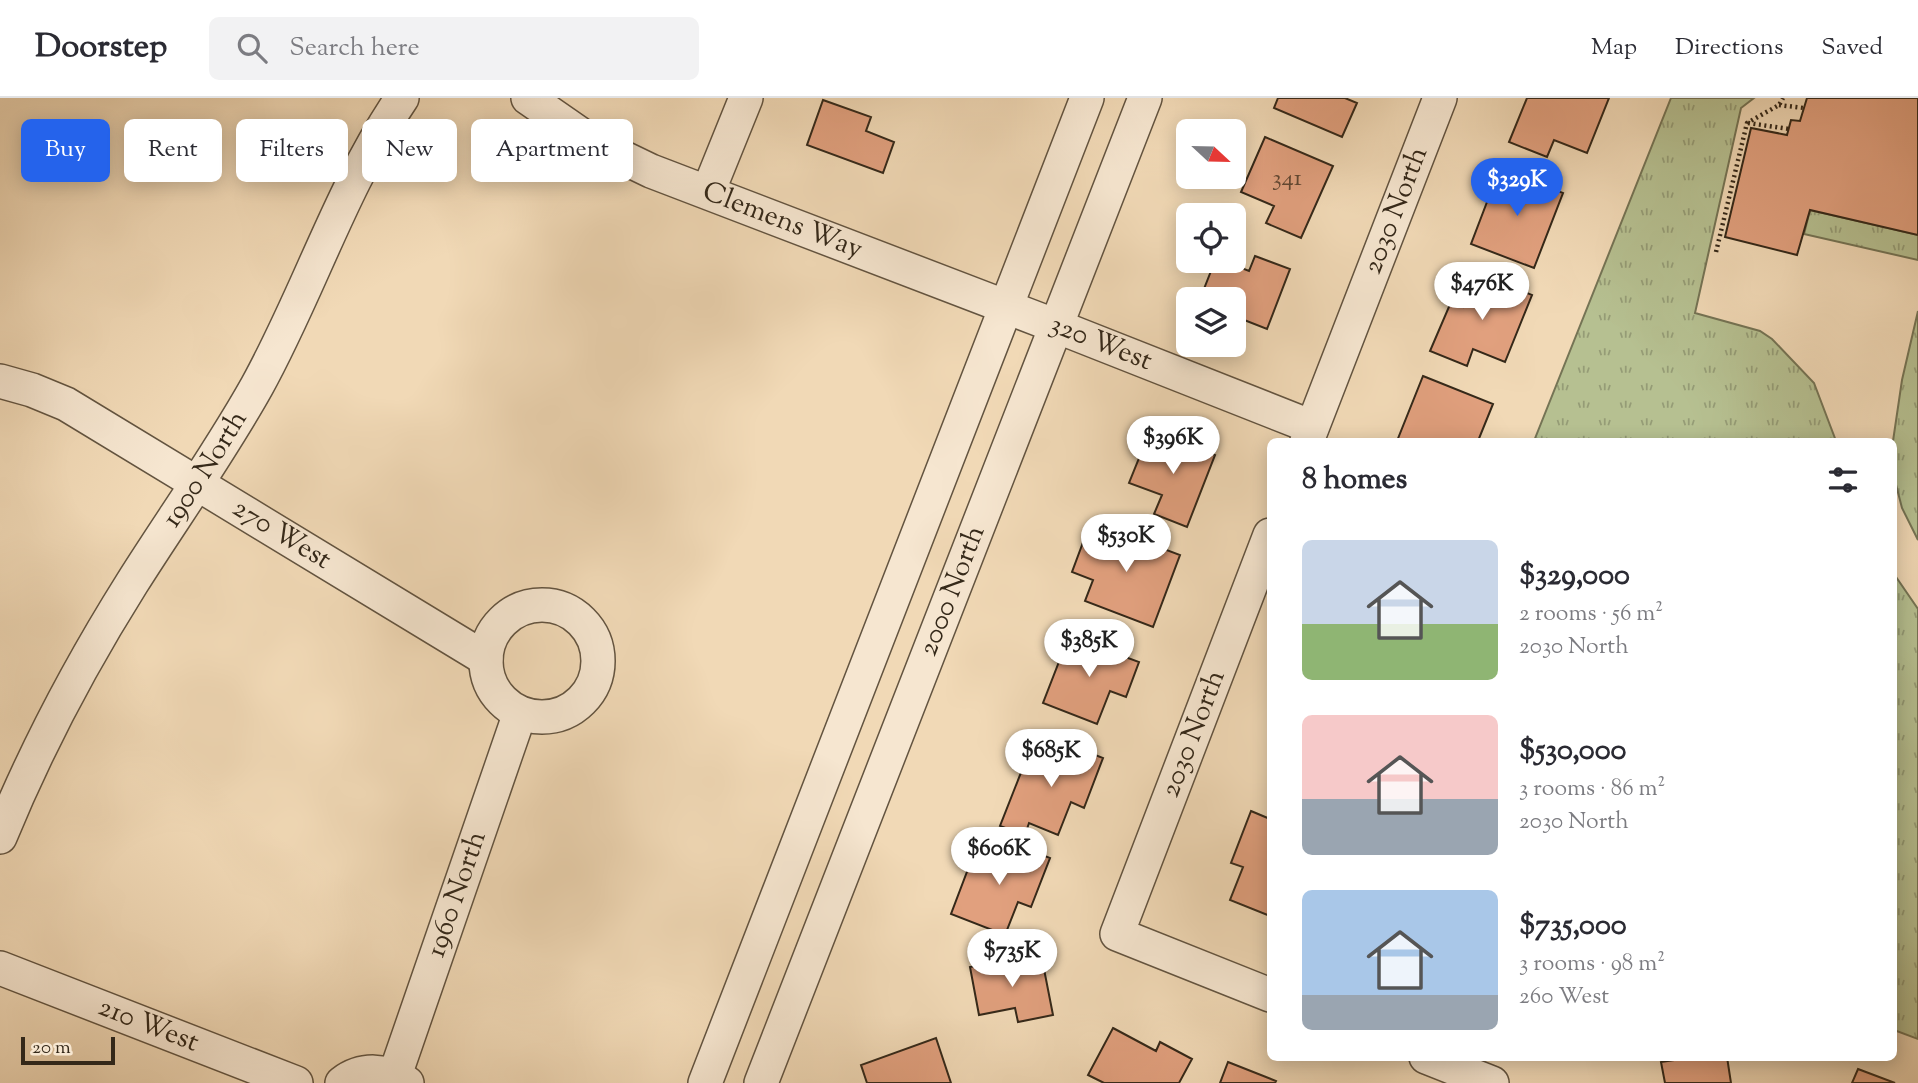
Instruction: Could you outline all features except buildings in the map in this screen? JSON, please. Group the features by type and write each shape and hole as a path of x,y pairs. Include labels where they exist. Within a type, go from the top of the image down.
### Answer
{"street":[{"name":"1900 North","path":"0,837 47,731 82,667 256,387 321,255 351,184 402,98"},
{"name":"Clemens Way","path":"528,98 593,143 651,171 1006,306"},
{"path":"708,192 746,98"},
{"name":"2000 North","path":"705,1083 1087,98"},
{"name":"2000 North","path":"761,1083 1145,98"},
{"name":"2030 North","path":"1309,434 1440,98"},
{"name":"320 West","path":"1006,306 1309,434"},
{"name":"270 West","path":"0,382 32,390 66,404 486,659"},
{"name":"2030 North","path":"1267,542 1117,934 1267,994"},
{"path":"546,605 563,609 579,618 590,631 597,648 599,666 594,683 585,698 571,710 555,716 537,717 520,713 506,704 495,691 488,676 486,659 498,626 512,614 528,607 546,605"},
{"name":"1960 North","path":"401,1079 520,713"},
{"name":"210 West","path":"0,968 296,1083"},
{"path":"1436,1061 1492,1083"},
{"path":"342,1083 349,1077 364,1072 380,1071 401,1079"}],"path":[{"path":"1716,252 1747,123 1779,105 1783,98"},
{"path":"1779,105 1804,108"},
{"path":"1747,123 1789,129"}],"green space":[{"path":"1671,98 1754,98 1741,108 1695,313 1760,331 1772,339 1814,383 1835,438 1535,438"},
{"path":"1810,210 1918,235 1918,260 1804,234"},
{"path":"1918,311 1918,540 1902,508 1897,489 1897,438 1893,438 1902,380"},
{"path":"1897,578 1918,609 1918,1039 1897,1031"}]}
